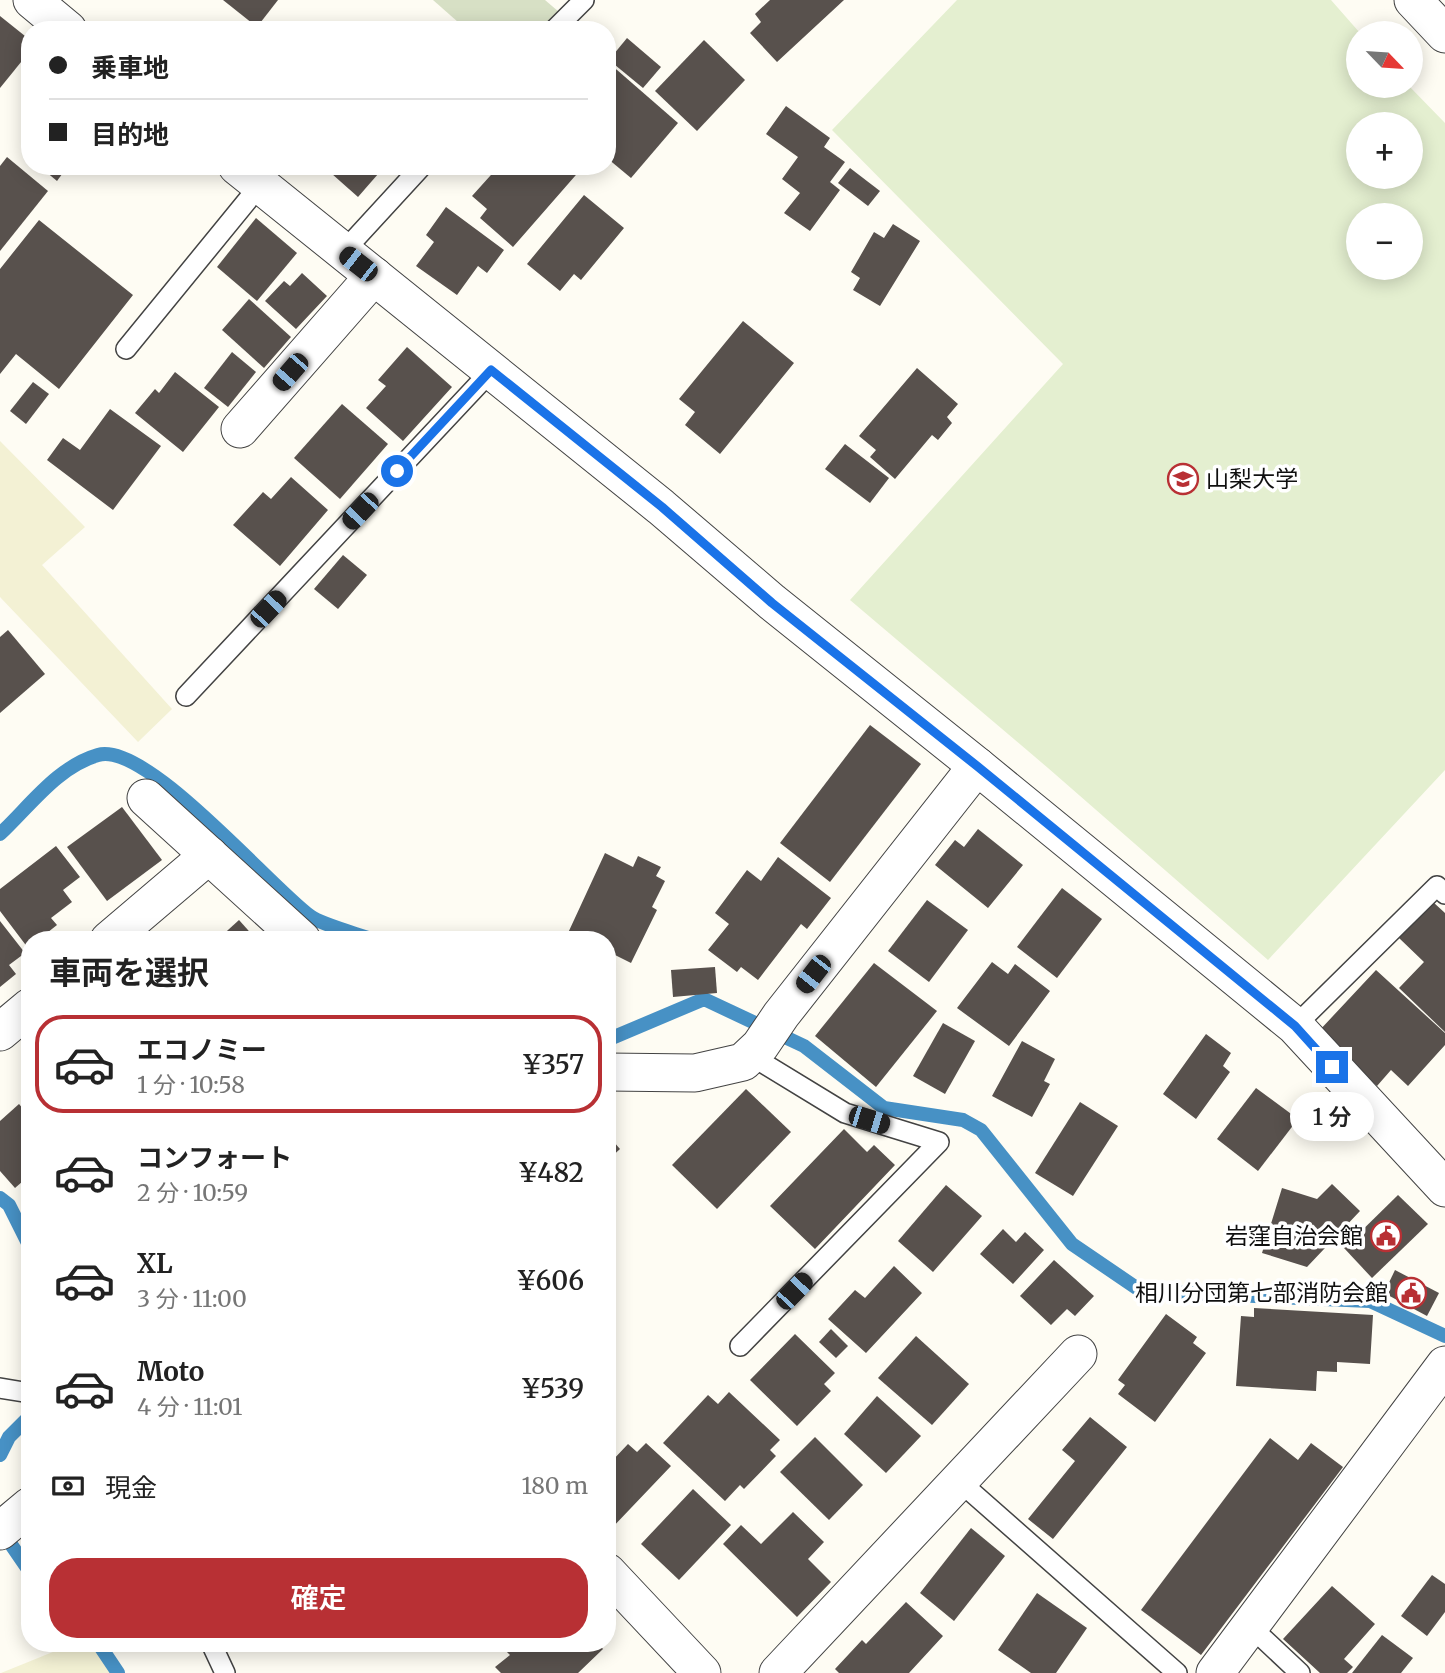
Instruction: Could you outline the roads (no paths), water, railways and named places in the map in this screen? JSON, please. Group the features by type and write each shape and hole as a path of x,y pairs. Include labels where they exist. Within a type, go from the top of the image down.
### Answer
{"street":[{"path":"32,0 57,21"},
{"path":"1413,0 1445,34"},
{"path":"249,176 662,507 772,603 977,766 1295,1026 1445,1188"},
{"path":"240,429 373,276"},
{"path":"616,1072 695,1073 743,1062 755,1051 977,766"},
{"path":"146,798 292,931"},
{"path":"120,931 209,855"},
{"path":"0,1032 21,1014"},
{"path":"779,1673 1078,1354"},
{"path":"1215,1673 1445,1366"},
{"path":"0,1531 21,1514"},
{"path":"616,1582 702,1673"}],"lane":[{"path":"563,21 584,0"},
{"path":"343,252 414,175"},
{"path":"126,349 249,176"},
{"path":"186,696 491,370"},
{"path":"1295,1026 1437,886 1445,894"},
{"path":"740,1346 939,1142 845,1113 755,1051"},
{"path":"0,1388 21,1392"},
{"path":"959,1480 1177,1673"},
{"path":"1250,1626 1300,1673"},
{"path":"215,1652 225,1673"}],"waterway":[{"path":"0,834 45,788 70,768 98,755 119,757 146,770 175,792 310,916 346,931"},
{"path":"616,1036 704,999 804,1046 884,1108 963,1120 981,1130 1072,1244 1141,1291 1370,1301 1445,1336"},
{"path":"0,1198 9,1205 21,1229"},
{"path":"0,1455 9,1437 21,1425"},
{"path":"1,1530 21,1559"},
{"path":"104,1652 118,1673"}],"place":[{"name":"山梨大学","path":"1183,479"},
{"name":"岩窪自治会館","path":"1386,1236"},
{"name":"相川分団第七部消防会館","path":"1411,1293"}]}
